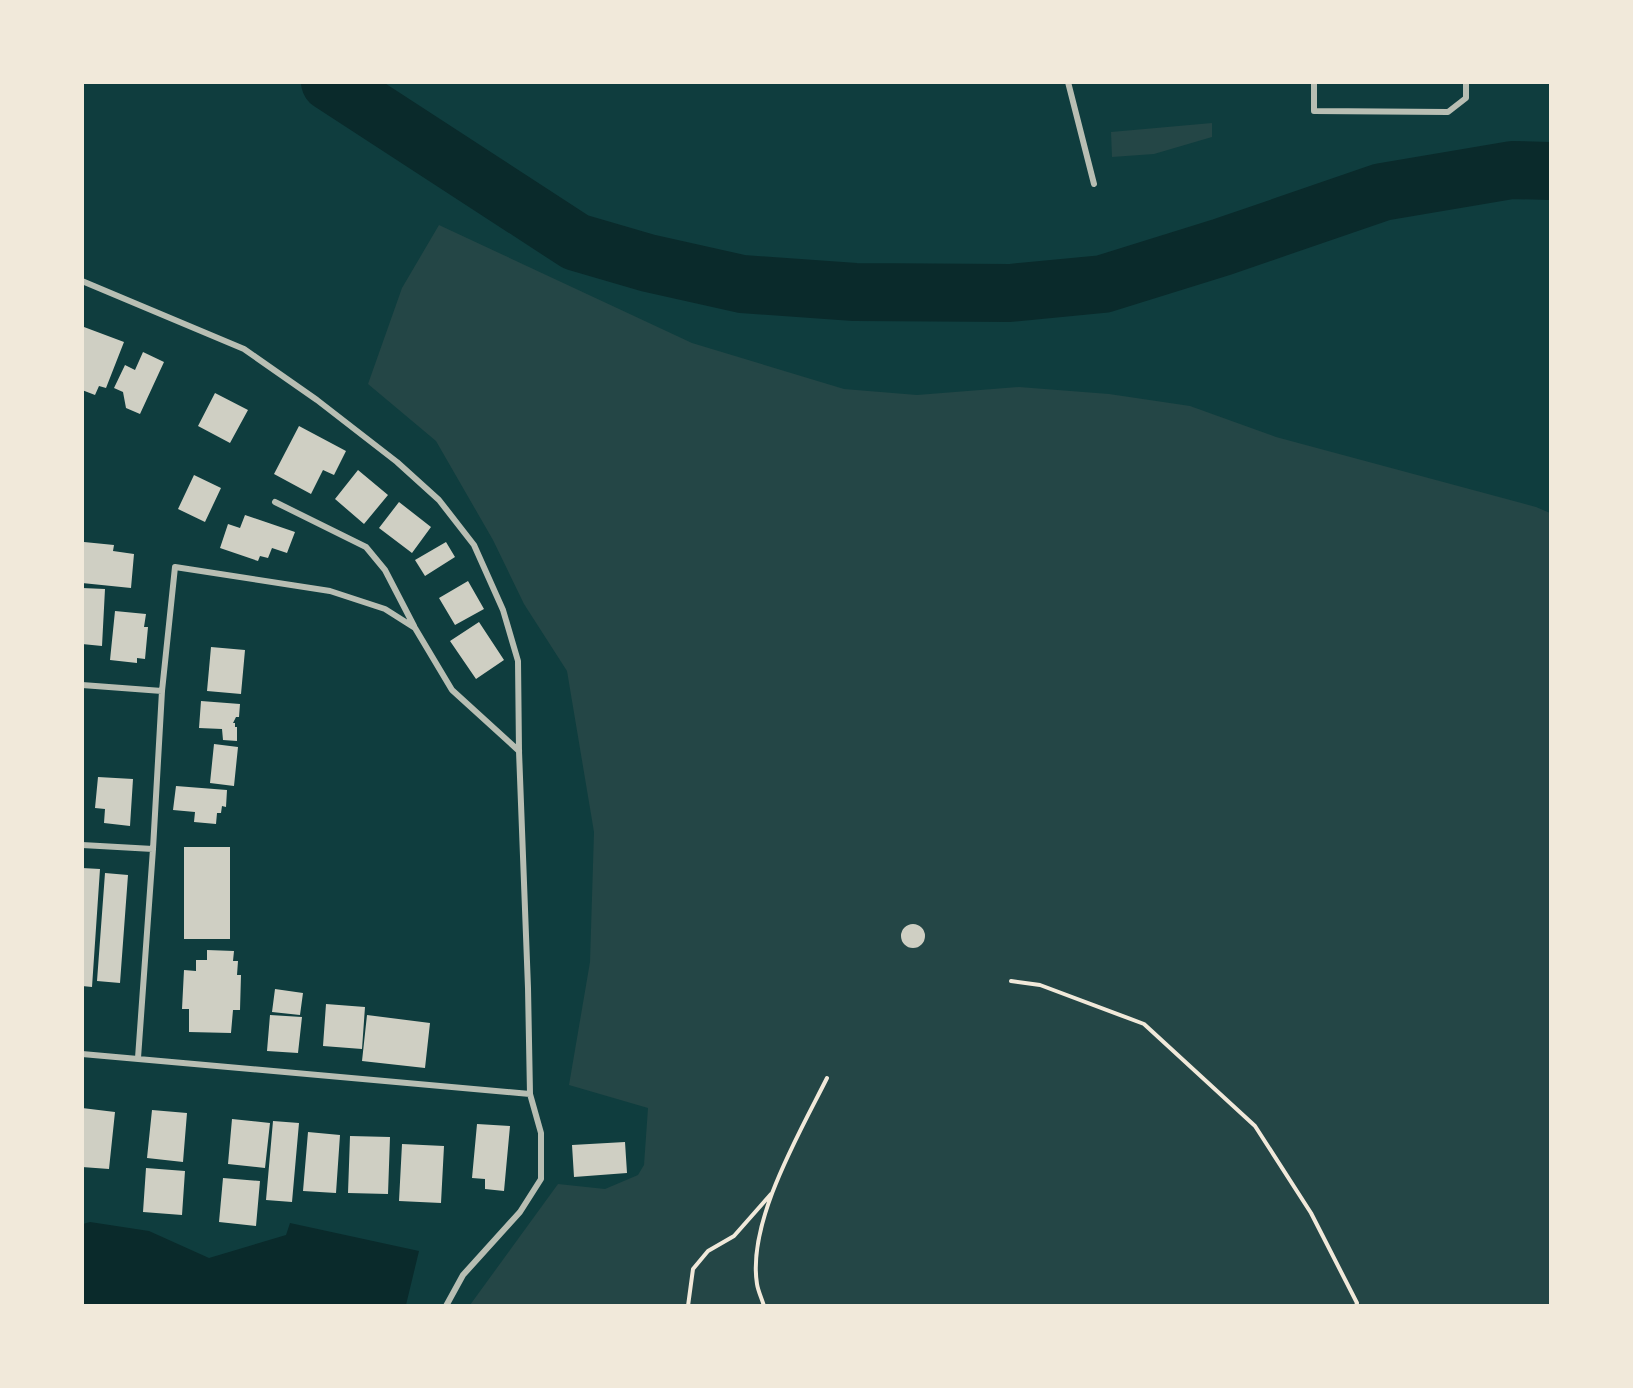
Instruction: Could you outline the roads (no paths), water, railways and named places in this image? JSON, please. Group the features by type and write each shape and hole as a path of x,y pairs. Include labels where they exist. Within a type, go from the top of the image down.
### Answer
{"street":[{"path":"1068,82 1094,184"},
{"path":"1314,82 1314,111 1448,112 1466,98 1466,82"},
{"path":"82,281 244,349 317,400 397,462 439,500 474,545 503,610 518,661 530,1094 541,1133 541,1179 520,1212 464,1275 446,1305"},
{"path":"275,502 366,547 385,570 415,628 452,690 519,751"},
{"path":"138,1058 162,691 175,567 330,591 385,609 415,628"},
{"path":"82,685 162,691"},
{"path":"82,845 153,849"},
{"path":"82,1054 530,1094"}],"waterway":[{"path":"330,82 576,242 648,263 742,284 855,292 1010,293 1103,284 1222,247 1382,192 1512,170 1550,171"}]}
